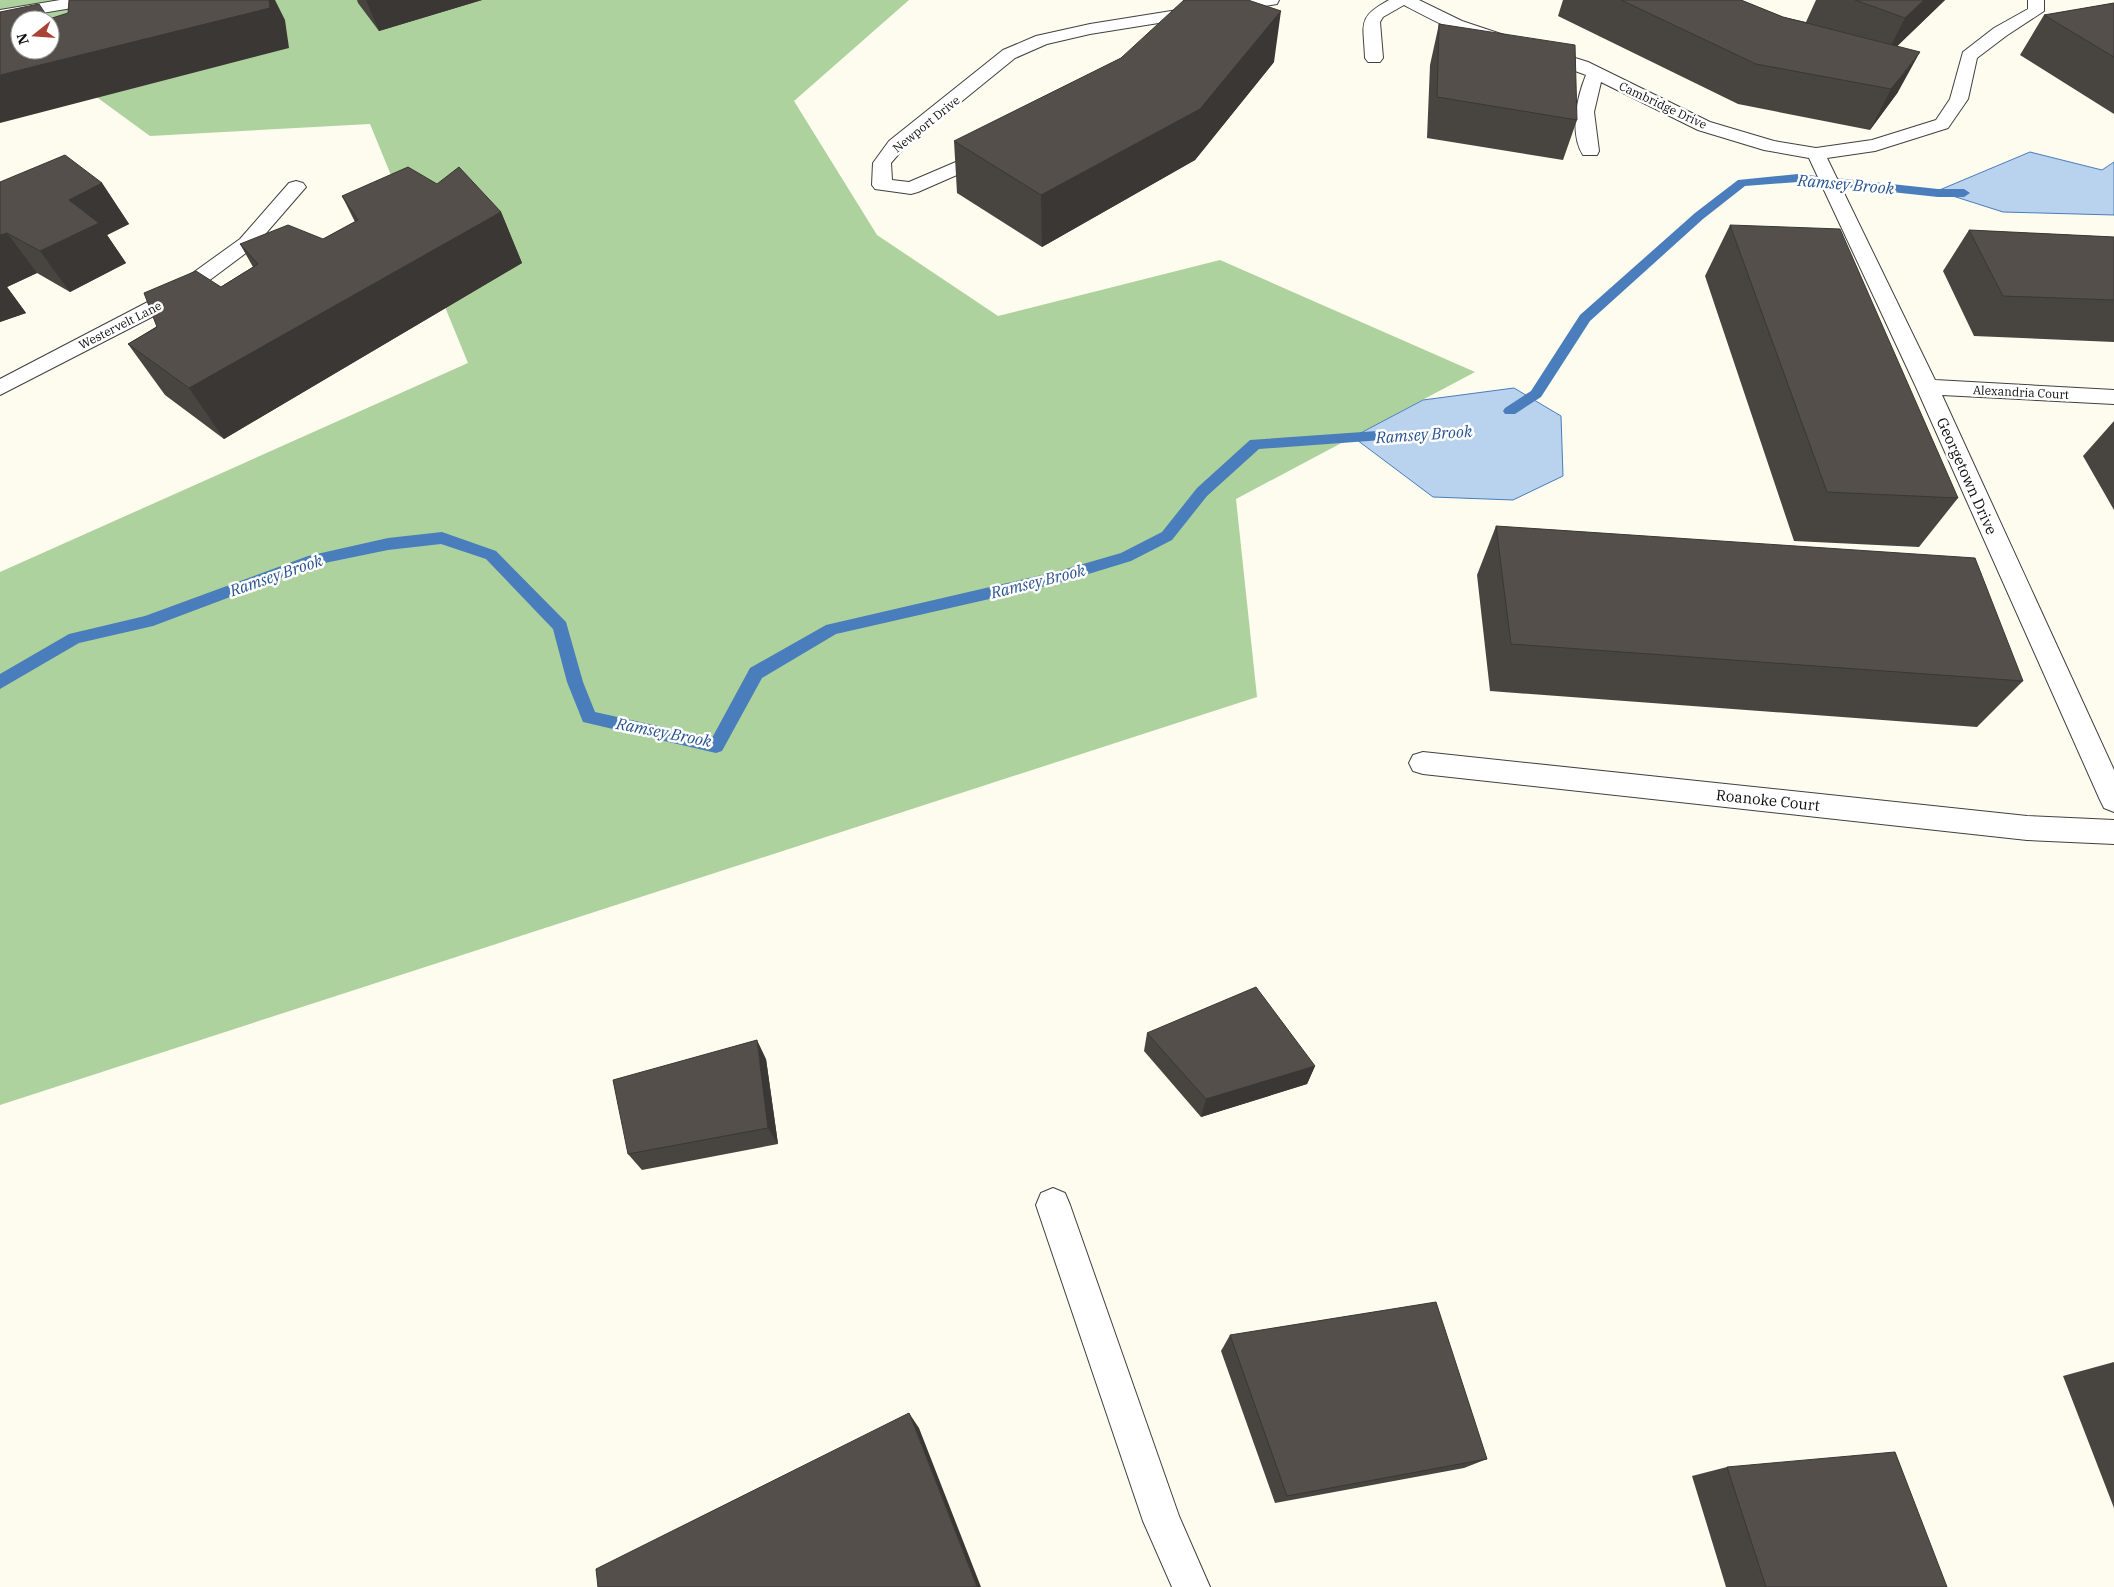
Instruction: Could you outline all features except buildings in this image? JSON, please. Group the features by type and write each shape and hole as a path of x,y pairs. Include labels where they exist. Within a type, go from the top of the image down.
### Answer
{"street":[{"path":"0,15 90,0"},
{"name":"Newport Drive","path":"1003,145 986,155 911,188 882,184 882,163 896,145 1009,54 1042,40 1271,0"},
{"path":"1374,58 1372,22 1376,14 1401,0"},
{"name":"Cambridge Drive","path":"1406,0 1456,25 1582,66 1704,126 1771,146 1816,154 1875,145 1942,124 1959,99 1969,56 2000,32 2036,11 2036,0"},
{"path":"1148,39 1166,17"},
{"path":"1590,151 1584,117 1584,102 1596,73"},
{"name":"Georgetown Drive","path":"1816,154 1927,387 2114,800"},
{"name":"Westervelt Lane","path":"0,388 172,298 248,243 296,187"},
{"name":"Alexandria Court","path":"1927,387 2114,397"},
{"name":"Roanoke Court","path":"1423,763 2027,828 2114,832"},
{"path":"1053,1205 1162,1520 1191,1587"}],"green space":[{"path":"0,0 909,0 794,101 877,235 998,316 1220,260 1475,372 1236,499 1257,697 0,1105 0,572 468,363 370,124 150,136 46,60 60,60 60,10 10,10 10,23 0,26"}],"water":[{"path":"2030,152 2102,170 2114,162 2114,215 2003,212 1937,191"},
{"path":"1514,388 1561,416 1563,476 1513,500 1433,497 1353,437 1423,400"}],"waterway":[{"name":"Ramsey Brook","path":"1510,411 1536,394 1585,318 1699,216 1742,183 1798,178 1938,193 1964,193"},
{"name":"Ramsey Brook","path":"0,682 75,638 147,622 313,560 388,544 442,538 491,555 560,626 575,682 589,717 716,746 756,673 832,629 1059,577 1126,557 1167,536 1202,492 1255,444 1377,436"}]}
